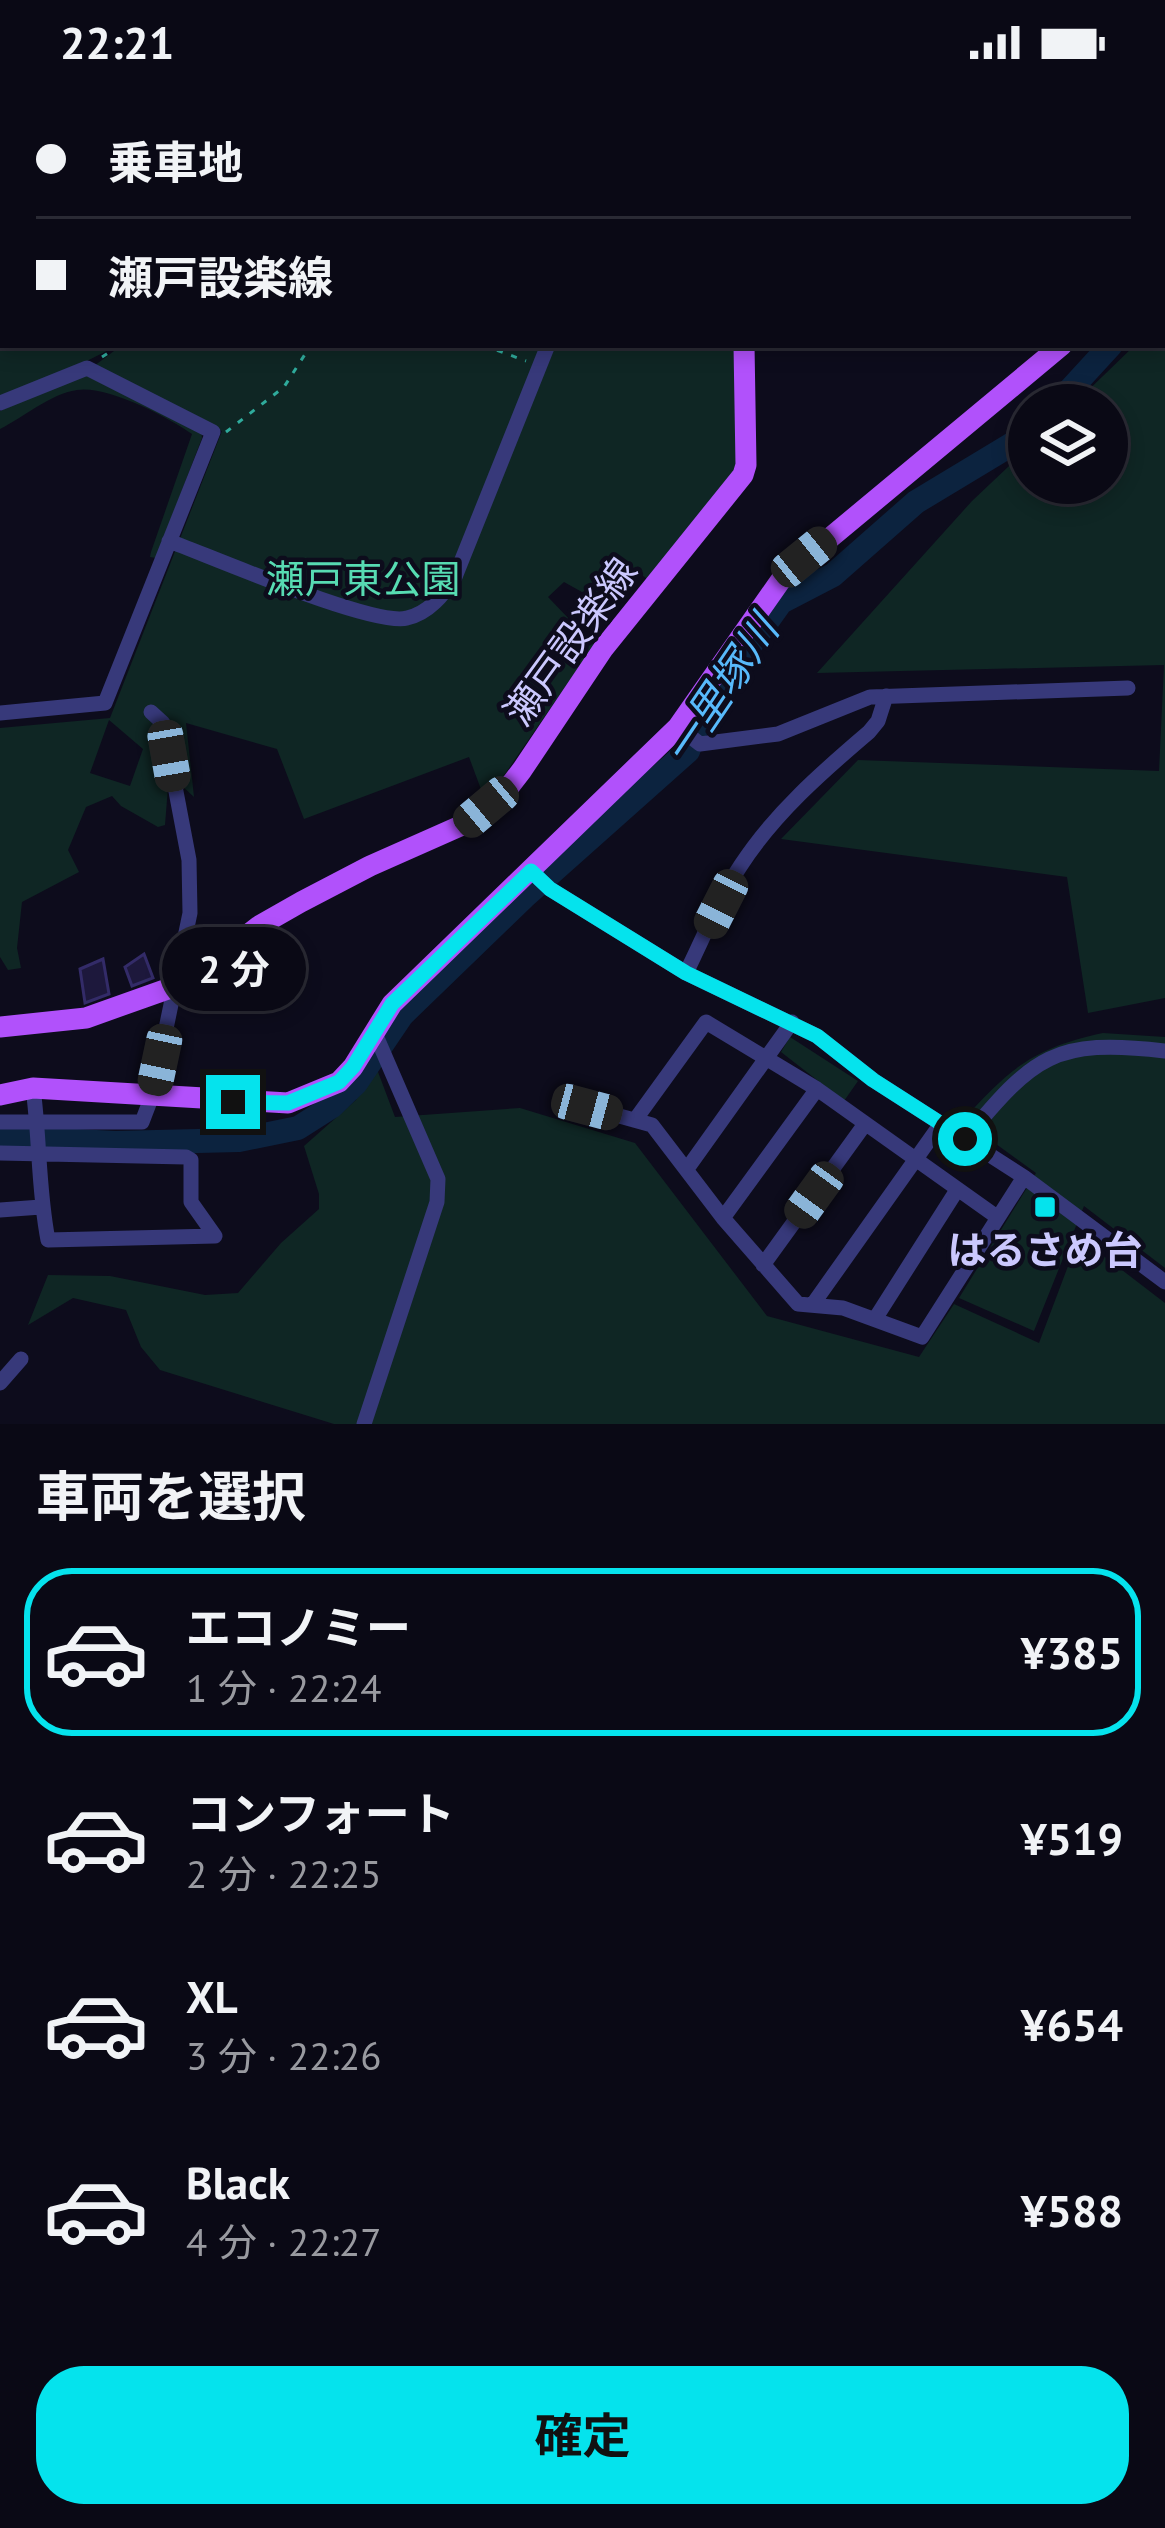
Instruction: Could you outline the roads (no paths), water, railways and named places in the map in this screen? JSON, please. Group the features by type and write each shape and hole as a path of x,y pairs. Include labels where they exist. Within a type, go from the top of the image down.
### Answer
{"main road":[{"name":"瀬戸設楽線","path":"0,1027 86,1018 176,986 260,926 370,866 467,823 505,792 603,649 743,475 744,348"},
{"path":"0,1078 34,1088 288,1103 339,1082 378,1038 392,1004 680,730 783,577 1058,348"},
{"path":"0,1095 34,1088"}],"street":[{"path":"169,541 370,616 408,618 425,610 455,577 547,348"},
{"path":"0,403 86,368 214,432 105,703 0,713"},
{"path":"680,730 700,744 758,740 870,698 1128,688"},
{"path":"686,973 756,843 790,803 869,732 886,696"},
{"path":"0,1122 38,1126 142,1122 152,1096 190,914 190,865 164,724 151,712"},
{"path":"531,871 550,889 686,973 792,1022 1024,1177 1165,1282"},
{"path":"635,1120 706,1022 818,1089 997,1217"},
{"path":"687,1169 792,1022"},
{"path":"364,1424 437,1202 438,1179 378,1038"},
{"path":"965,1139 1014,1080 1042,1062 1075,1049 1109,1044 1165,1051"},
{"path":"0,1153 37,1154 185,1157 191,1160 191,1202 215,1235 47,1240 41,1207 37,1154 38,1126 34,1088"},
{"path":"723,1218 818,1089"},
{"path":"587,1107 652,1125 723,1218 798,1304 874,1319 922,1336 1024,1177"},
{"path":"763,1265 865,1124"},
{"path":"813,1304 940,1125"},
{"path":"874,1319 957,1190"},
{"path":"0,1210 41,1207"},
{"path":"0,1383 21,1359"}],"waterway":[{"name":"一里塚川","path":"1075,384 1108,348"},
{"name":"一里塚川","path":"0,1137 115,1143 239,1140 298,1128 331,1107 356,1083 402,1015 524,897 688,751 702,713 781,602 833,575 916,502 1008,447"}],"place":[{"name":"はるさめ台","path":"1045,1207"}],"park label":[{"name":"瀬戸東公園","path":"363,578"}]}
